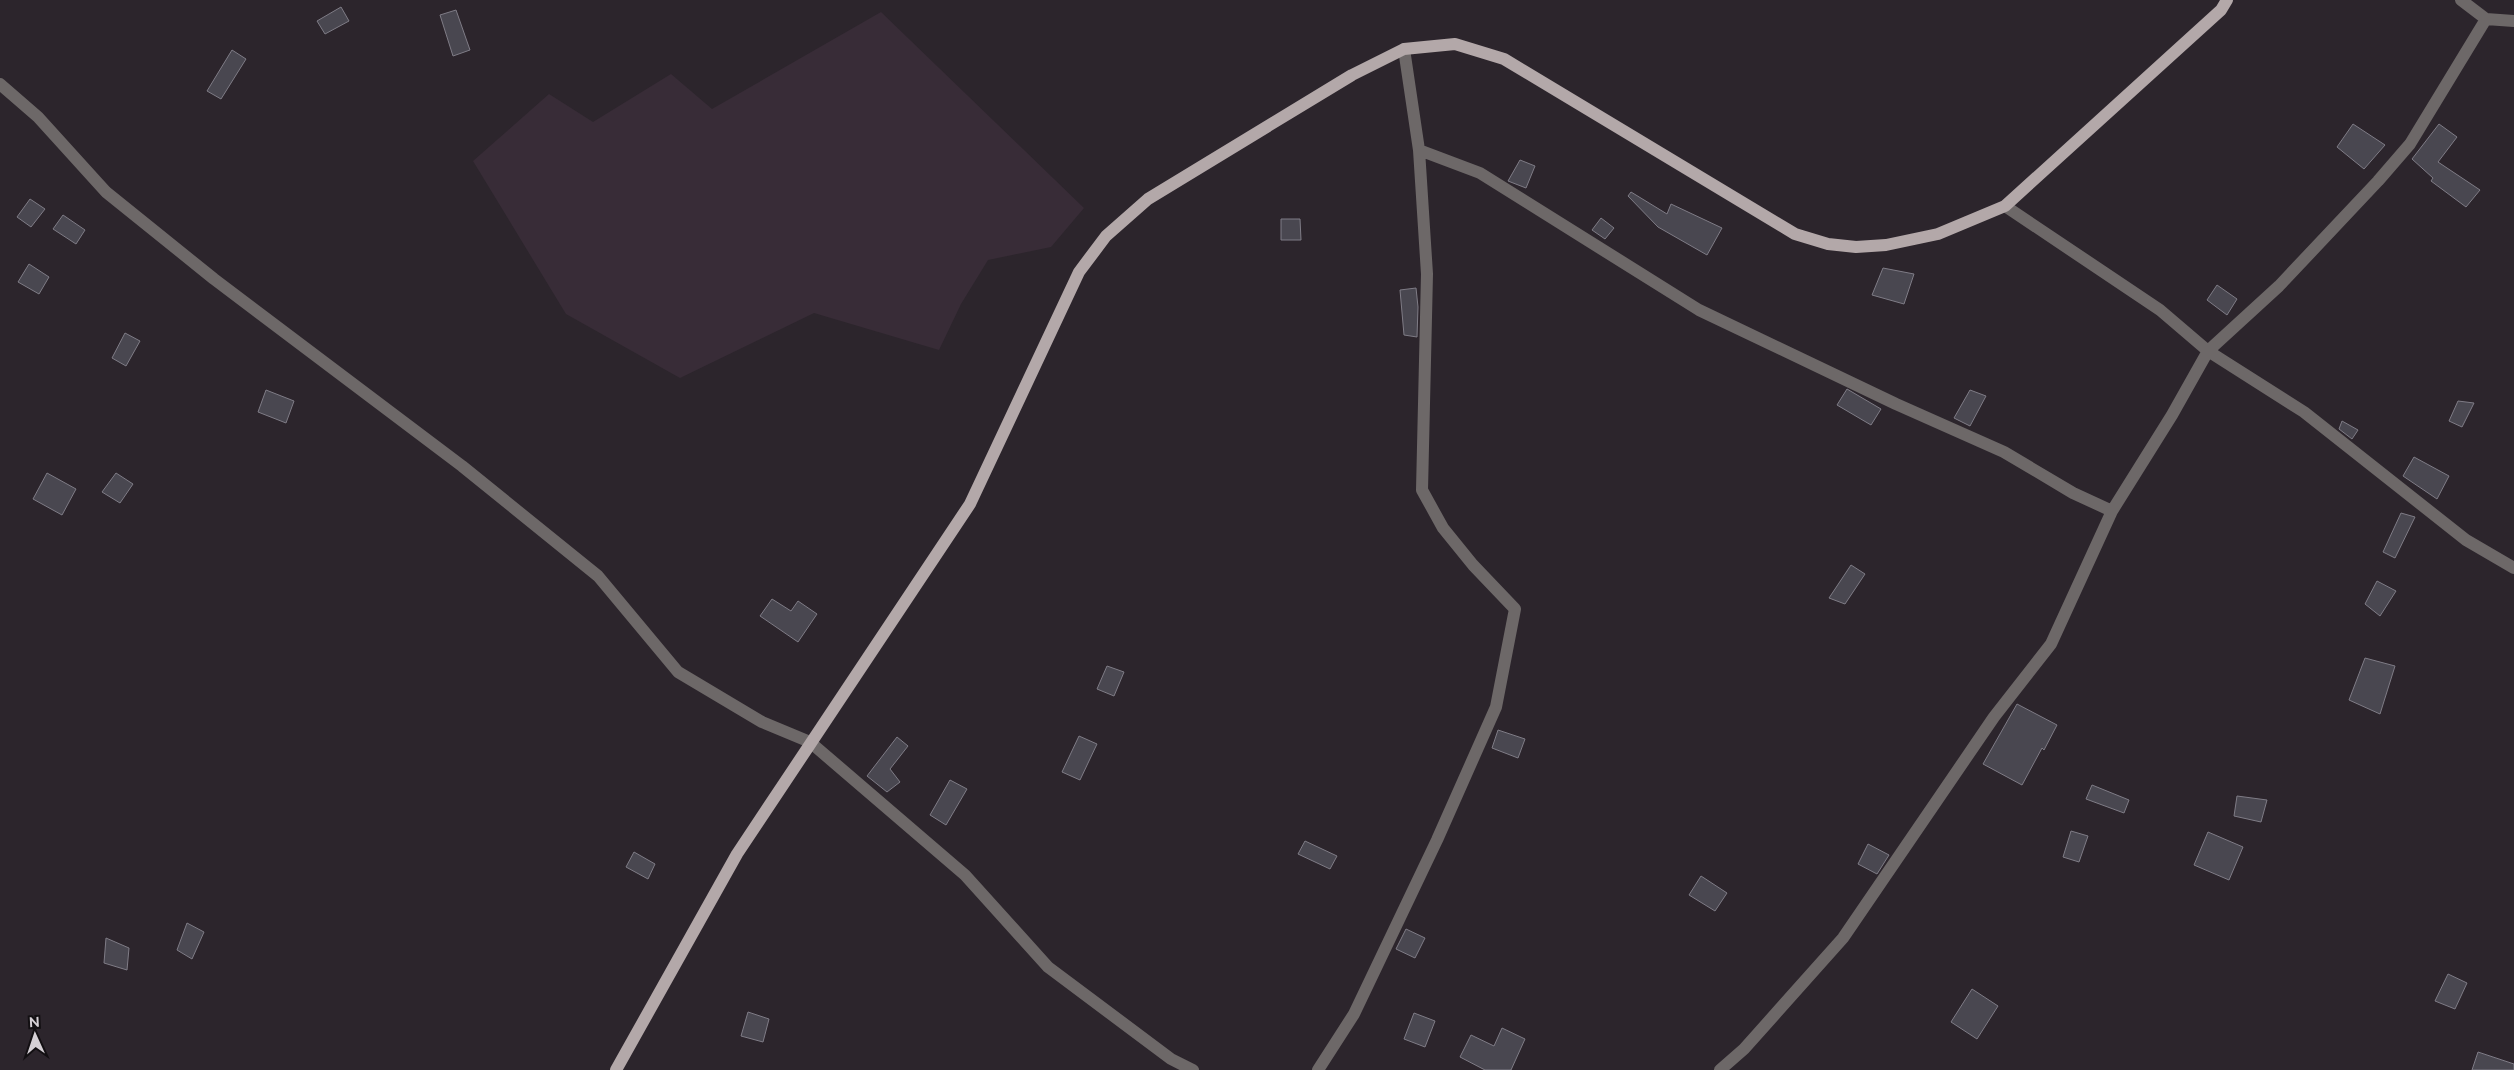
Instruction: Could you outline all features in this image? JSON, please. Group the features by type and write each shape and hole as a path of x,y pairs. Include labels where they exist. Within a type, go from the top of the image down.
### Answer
{"main road":[{"path":"616,1070 737,854 970,504 1079,272 1106,236 1148,199 1352,75 1404,49 1455,44 1504,59 1795,234 1828,244 1856,247 1886,244 1929,236 2006,206 2221,10 2227,0"}],"street":[{"path":"2461,0 2486,19 2514,21"},
{"path":"1720,1070 1744,1050 1843,938 1994,717 2051,644 2112,511 2172,415 2208,351 2272,292 2378,181 2410,144 2486,19"},
{"path":"1318,1070 1354,1014 1437,840 1496,707 1515,609 1473,565 1443,528 1422,490 1427,274 1419,150 1404,49"},
{"path":"0,84 38,117 106,192 222,285 462,466 598,576 678,672 762,722 810,742 965,875 1048,967 1170,1064 1192,1070"},
{"path":"1419,150 1480,173 1699,310 1896,404 2004,452 2073,493 2112,511"},
{"path":"2006,206 2160,310 2208,351 2304,412 2466,540 2514,568"}],"shaded area":[{"path":"881,12 1084,208 1051,247 988,260 961,304 939,350 814,313 680,378 566,314 473,161 549,94 593,122 671,74 712,109"}],"building":[{"path":"341,7 349,21 325,34 317,21"},
{"path":"456,10 470,50 453,56 440,15"},
{"path":"232,50 246,59 221,99 207,91"},
{"path":"2353,124 2385,145 2364,169 2337,147"},
{"path":"2439,124 2457,137 2438,162 2480,190 2466,207 2431,181 2433,178 2412,159"},
{"path":"1520,160 1535,166 1526,188 1508,181"},
{"path":"1631,192 1667,214 1671,204 1722,228 1707,255 1658,227 1628,196"},
{"path":"30,199 45,209 31,227 17,217"},
{"path":"63,215 85,230 76,244 53,229"},
{"path":"1601,218 1614,228 1605,239 1592,230"},
{"path":"1281,219 1300,219 1301,240 1281,240"},
{"path":"29,264 49,277 39,294 18,282"},
{"path":"1883,268 1914,274 1904,304 1872,295"},
{"path":"2217,285 2237,299 2227,315 2207,300"},
{"path":"1416,288 1418,307 1417,337 1404,335 1400,290"},
{"path":"125,333 140,341 126,366 112,358"},
{"path":"1847,389 1881,409 1871,425 1837,405"},
{"path":"266,390 294,401 286,423 258,412"},
{"path":"1970,390 1986,396 1970,426 1954,418"},
{"path":"2458,401 2474,403 2462,427 2449,421"},
{"path":"2342,421 2358,430 2352,439 2339,429"},
{"path":"2414,457 2449,476 2437,499 2403,476"},
{"path":"47,473 76,489 62,515 33,499"},
{"path":"116,473 133,484 120,503 102,492"},
{"path":"2401,513 2415,517 2395,558 2383,552"},
{"path":"1851,565 1865,574 1845,604 1829,598"},
{"path":"2377,581 2396,591 2380,616 2365,604"},
{"path":"772,599 791,611 798,601 817,614 798,642 760,616"},
{"path":"2365,658 2395,666 2380,714 2349,700"},
{"path":"1107,666 1124,672 1114,696 1097,689"},
{"path":"2017,704 2057,725 2022,785 1983,764"},
{"path":"1498,730 1525,739 1518,758 1492,748"},
{"path":"1079,736 1097,744 1080,780 1062,772"},
{"path":"897,737 908,746 890,769 900,782 887,792 867,776"},
{"path":"950,780 967,789 946,825 930,815"},
{"path":"2092,785 2129,800 2124,813 2086,799"},
{"path":"2237,796 2267,800 2261,822 2234,816"},
{"path":"2071,831 2088,836 2079,862 2063,857"},
{"path":"2208,832 2243,847 2229,880 2194,865"},
{"path":"1305,841 1337,856 1330,869 1298,854"},
{"path":"1868,844 1889,855 1877,874 1858,864"},
{"path":"634,852 655,864 648,879 626,867"},
{"path":"1701,876 1727,893 1715,911 1689,895"},
{"path":"187,923 204,932 192,959 177,950"},
{"path":"1406,929 1425,938 1415,958 1396,949"},
{"path":"106,938 129,948 127,970 104,963"},
{"path":"2448,974 2467,983 2455,1009 2435,1001"},
{"path":"1972,989 1998,1006 1977,1039 1951,1022"},
{"path":"748,1012 769,1019 763,1042 741,1036"},
{"path":"1414,1013 1435,1021 1425,1047 1404,1039"},
{"path":"1502,1028 1525,1039 1511,1070 1485,1070 1460,1057 1471,1035 1494,1046"},
{"path":"2478,1052 2514,1064 2514,1070 2472,1070"}]}
